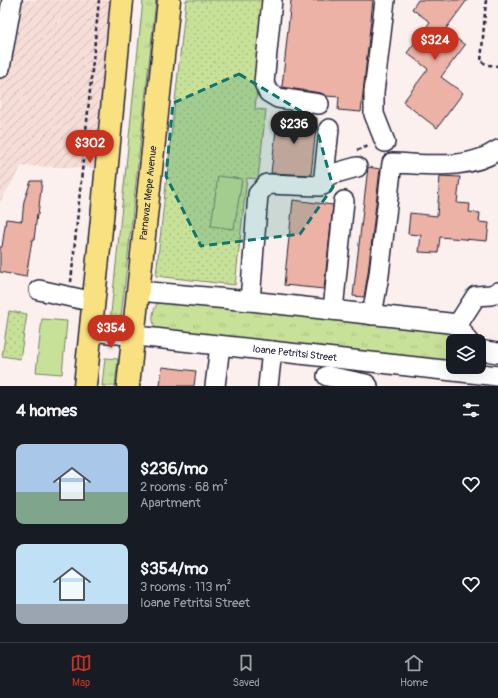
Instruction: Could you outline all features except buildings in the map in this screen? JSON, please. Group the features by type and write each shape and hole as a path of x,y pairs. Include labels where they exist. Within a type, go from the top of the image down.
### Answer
{"main road":[{"path":"85,386 122,0"},
{"name":"Parnavaz Mepe Avenue","path":"128,386 169,0"}],"street":[{"path":"0,68 12,0"},
{"path":"272,0 264,83 268,92 278,98 319,104"},
{"path":"385,142 374,114 374,92 386,0"},
{"path":"250,301 258,194 267,184 321,186 324,183 325,176 329,129"},
{"path":"372,315 379,275 392,163 451,165 481,159 498,150"},
{"path":"325,176 357,167"},
{"path":"333,310 344,201"},
{"path":"40,290 94,302"},
{"path":"139,291 250,301 372,315 447,334"},
{"path":"468,334 476,296 492,295 498,292"},
{"name":"Ioane Petritsi Street","path":"91,332 272,351 328,373 446,369"},
{"path":"215,386 220,346"},
{"path":"486,348 498,353"},
{"path":"268,386 272,351"},
{"path":"328,373 366,384 368,386"},
{"name":"Ioane Petritsi Street","path":"470,374 486,379"}],"path":[{"path":"70,297 99,0"},
{"path":"486,0 481,62 498,66"}],"highlighted area":[{"path":"239,74 314,119 333,187 300,234 201,246 166,176 173,103"}],"shaded area":[{"path":"0,0 113,0 93,168 22,166 0,202"}],"green space":[{"path":"143,0 156,0 120,327 110,325 110,323"},
{"path":"186,0 266,0 255,109 266,110 258,179 247,178 235,285 156,276"},
{"path":"218,176 242,179 234,229 211,226"},
{"path":"162,299 448,328 453,334 446,334 446,363 157,331 153,322 153,314"},
{"path":"9,311 27,314 20,359 2,356"},
{"path":"42,319 67,321 62,374 36,372"},
{"path":"105,358 118,359 115,386 102,386"}]}
